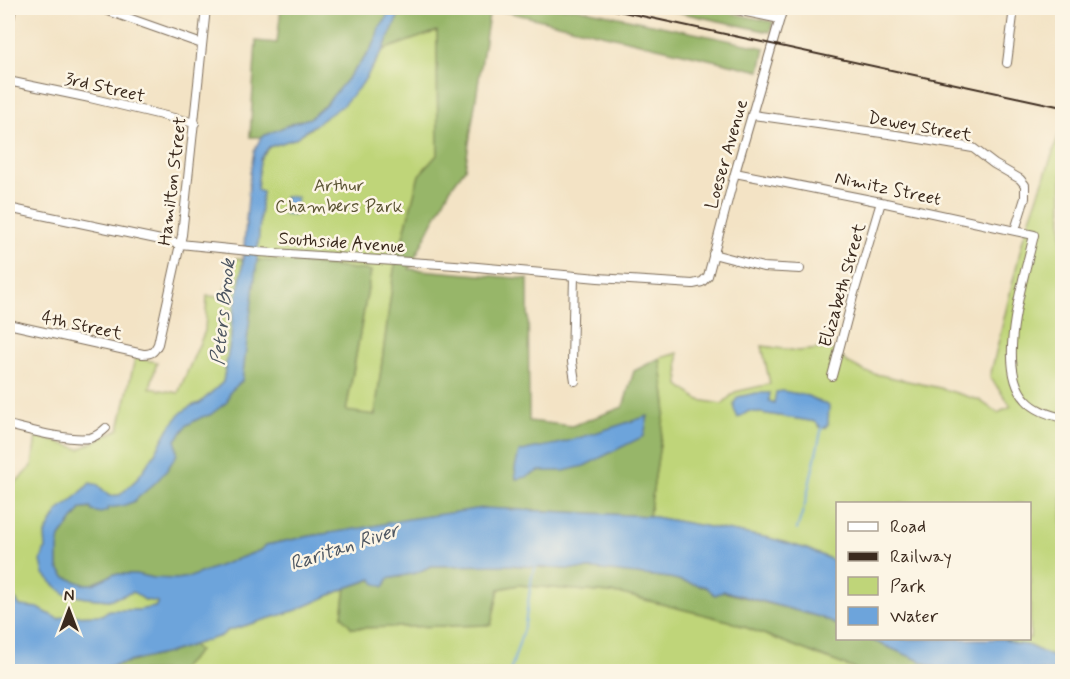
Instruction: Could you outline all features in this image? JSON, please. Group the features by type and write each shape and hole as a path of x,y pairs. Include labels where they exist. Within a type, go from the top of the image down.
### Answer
{"street":[{"path":"8,30 12,8"},
{"path":"100,8 202,44"},
{"name":"Hamilton Street","path":"150,354 154,352 158,344 180,244 206,8"},
{"path":"727,8 780,19"},
{"name":"Loeser Avenue","path":"677,283 702,282 708,276 783,8"},
{"path":"1007,63 1014,8"},
{"name":"3rd Street","path":"8,81 195,123"},
{"name":"Dewey Street","path":"753,116 917,138 973,148 994,164 1020,178 1025,185 1025,198 1015,230"},
{"name":"Nimitz Street","path":"735,173 1034,235 1013,331 1011,360 1019,392 1026,401 1038,410 1062,418"},
{"name":"Elizabeth Street","path":"832,376 881,202"},
{"name":"Southside Avenue","path":"8,208 180,244 677,283"},
{"path":"714,255 763,267 800,269"},
{"path":"574,276 572,362 574,381"},
{"name":"4th Street","path":"8,324 150,354"},
{"path":"8,425 64,437 90,438 102,433 106,428"}],"green space":[{"path":"281,8 390,8 367,55 327,103 310,118 261,137 250,137 256,41 277,43"},
{"path":"402,8 490,8 465,169 450,189 409,269 528,279 529,421 572,426 623,407 634,371 660,358 666,404 649,516 506,509 310,536 266,545 261,550 191,577 176,579 114,574 93,584 83,584 65,577 58,568 60,537 81,509 108,508 146,490 156,482 177,454 176,440 187,425 202,416 210,415 229,392 242,381 257,260 371,271 346,411 375,415 394,270 419,175 438,154 437,31 383,50"},
{"path":"490,8 576,8 765,48 760,71"},
{"path":"659,8 707,8 773,22 770,32"},
{"name":"Arthur Chambers Park","path":"437,31 438,154 419,175 394,270 375,415 346,412 371,271 257,260 262,192 257,190 260,159 269,147 294,139 310,129 362,84 383,50"},
{"path":"1062,126 1062,661 1027,645 1006,640 1031,640 1031,502 836,502 836,562 807,549 769,538 649,516 666,404 660,358 678,353 679,385 699,400 722,404 735,392 770,384 762,346 798,351 830,348 847,362 866,372 940,388 979,400 998,413 1011,406 990,377 1023,239","holes":["769,393 769,401 828,424 820,427 816,422 749,411 738,417"]},
{"path":"236,258 242,259 242,271 223,382 200,403 191,406 169,428 137,479 120,495 109,496 98,485 90,483 58,511 45,534 46,549 65,594 109,600 133,592 145,600 159,601 156,607 138,610 110,610 102,615 65,616 58,619 38,608 20,606 16,600 8,599 8,490 32,466 36,436 80,449 119,429 135,358 157,362 150,388 178,393 205,331 207,296 222,297"},
{"path":"508,565 594,569 670,578 820,617 836,625 836,640 871,640 944,671 860,671 729,621 622,594 518,585 499,589 491,625 352,628 342,616 346,588 373,579 401,577 431,566"},
{"path":"518,585 622,594 729,621 860,671 176,672 199,651 192,645 221,636 227,631 297,610 346,588 342,616 352,628 491,625 499,589"},
{"path":"192,645 199,651 180,670 88,672 168,653"}],"water":[{"name":"Raritan River","path":"390,8 402,8 383,50 362,84 342,106 294,139 269,147 260,159 257,190 262,192 257,260 242,381 230,392 227,402 210,415 187,425 176,440 177,454 167,470 133,502 108,508 107,511 101,513 92,511 91,508 81,509 60,537 58,568 65,577 83,584 93,584 114,574 176,579 190,577 261,550 266,545 483,508 649,516 769,538 807,549 836,562 836,625 820,617 724,591 715,595 706,587 670,578 594,569 508,565 431,566 416,573 388,579 384,587 374,583 372,579 297,610 227,631 221,636 168,653 88,671 27,672 25,669 8,668 8,599 16,600 20,606 38,608 58,619 65,616 102,615 109,610 138,610 155,607 158,602 145,600 133,592 109,600 65,594 44,574 41,561 46,549 45,534 58,511 90,483 98,485 109,496 120,495 137,479 181,413 200,403 223,382 242,271 250,173 254,152 261,137 310,118 327,103 367,55 375,42 379,28 385,21"},
{"path":"285,196 297,197 295,215 283,214"},
{"path":"783,391 808,396 829,406 828,424 825,428 820,427 816,422 749,411 738,418 734,403 738,397 770,393 769,401 774,403 776,392"},
{"path":"648,416 644,436 584,466 564,471 539,471 516,479 515,468 519,452 561,443"},
{"path":"871,640 1006,640 1027,645 1062,661 1062,671 944,671"}],"waterway":[{"path":"797,529 805,504 822,427"},
{"path":"510,672 525,624 532,576 536,567"}],"railway":[{"path":"605,8 1062,107"}],"water label":[{"name":"Peters Brook","path":"222,312"}]}
